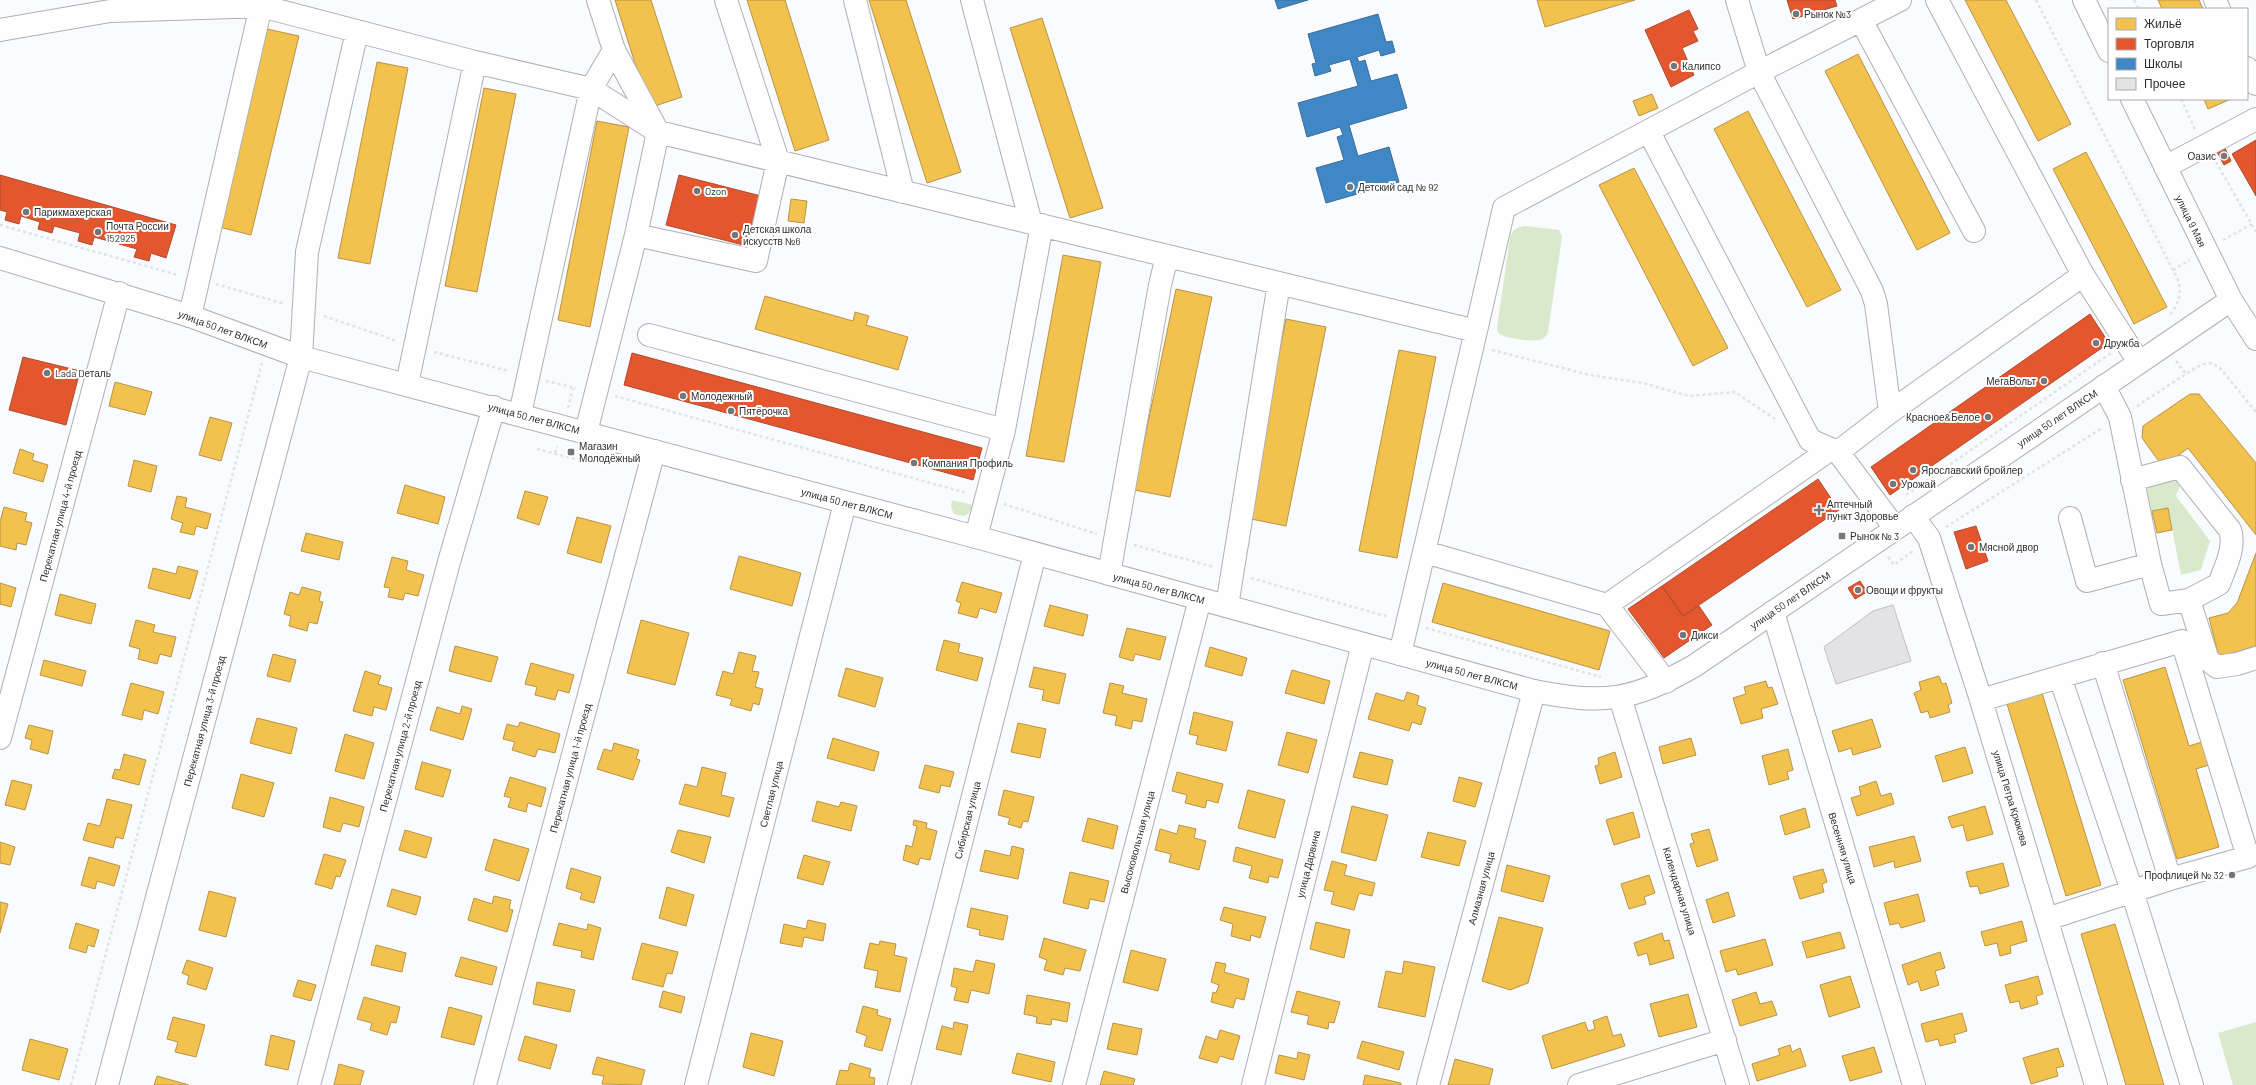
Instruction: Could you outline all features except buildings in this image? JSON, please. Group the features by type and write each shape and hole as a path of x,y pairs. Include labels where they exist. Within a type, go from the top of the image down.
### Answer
{"street":[{"path":"586,432 636,235 658,132 614,50 598,0"},
{"path":"636,235 756,261 778,161 726,0"},
{"path":"855,0 903,192"},
{"path":"972,0 1036,224 1004,430 976,537"},
{"path":"1737,0 1759,72 1872,290 1876,304 1890,412"},
{"path":"1400,654 1504,208 1759,72 1900,0"},
{"path":"1937,0 2083,276 2139,362"},
{"path":"2084,0 2108,49"},
{"path":"0,30 110,11 261,6 475,62 591,89 658,132 1476,331"},
{"path":"190,316 261,6"},
{"path":"1862,20 1974,231"},
{"name":"Перекатная улица 3-й проезд","path":"107,1085 301,357 307,252 356,31"},
{"path":"520,414 591,89 614,50"},
{"path":"407,384 475,62"},
{"path":"2248,70 2256,84"},
{"name":"улица 9 Мая","path":"2132,100 2231,300 2256,339"},
{"path":"2165,167 2256,119"},
{"path":"1649,132 1810,440 1835,450 1888,520"},
{"path":"1109,574 1160,285 1167,256"},
{"name":"улица 50 лет ВЛКСМ","path":"0,258 119,293 190,316 301,357 494,407 976,537 1534,691 1568,698 1599,700 1647,690 1666,682 1694,666 1773,612 1888,520 1913,516 2231,300"},
{"path":"1607,605 1890,412 2083,276"},
{"path":"1227,606 1234,573 1279,283"},
{"name":"Перекатная улица 4-й проезд","path":"0,738 119,293"},
{"path":"648,335 1004,430"},
{"path":"2104,386 2120,416 2132,480 2150,564 2161,604 2189,600 2220,584 2232,543 2230,530 2180,467 2132,480"},
{"name":"Перекатная улица 2-й проезд","path":"309,1085 449,562 494,407"},
{"name":"Перекатная улица 1-й проезд","path":"485,1085 654,451"},
{"name":"Светлая улица","path":"696,1085 845,502"},
{"name":"улица Петра Крюкова","path":"1913,516 1929,538 1981,700 2096,1085"},
{"path":"2070,518 2087,581 2150,564"},
{"path":"1425,552 1607,605 1666,682"},
{"name":"Сибирская улица","path":"899,1085 1036,554"},
{"name":"Высоковольтная улица","path":"1074,1085 1200,599"},
{"path":"2189,600 2208,660 2217,667 2238,664 2256,658"},
{"name":"Весенняя улица","path":"1773,612 1914,1085"},
{"path":"1981,700 2170,643 2182,641 2248,857 2170,879 2047,919"},
{"name":"улица Дарвина","path":"1253,1085 1363,644"},
{"path":"2103,663 2170,879"},
{"path":"2060,677 2132,892 2192,1085"},
{"name":"Алмазная улица","path":"1428,1085 1534,691"},
{"name":"Календарная улица","path":"1620,696 1738,1085"},
{"path":"1583,1084 1725,1040"}],"path":[{"path":"2036,0 2179,282 2180,294 2177,306 2167,318"},
{"path":"2182,100 2205,145 2256,232"},
{"path":"1476,331 1482,344 1496,352 1537,360 1590,375 1643,383 1689,396 1735,392 1776,419"},
{"path":"1888,520 2126,343"},
{"path":"71,1085 266,345"},
{"path":"1929,538 2203,364 2211,364 2220,368 2256,412"},
{"path":"597,392 985,498 1115,540 1605,677"},
{"path":"537,449 584,461"}],"green space":[{"path":"1525,226 1559,230 1562,237 1548,332 1544,338 1538,340 1506,337 1498,333 1497,328 1510,237 1512,232 1516,229"},
{"path":"2176,476 2181,482 2176,496 2210,541 2201,570 2181,575 2168,508 2152,511 2144,505 2143,488"},
{"path":"952,500 973,505 969,513 964,516 954,514 951,507"},
{"path":"2256,1022 2256,1085 2233,1085 2218,1033"}],"place":[{"name":"Рынок №3","path":"1796,14"},
{"name":"Калипсо","path":"1674,66"},
{"name":"Оазис","path":"2224,156"},
{"name":"Детский сад № 92","path":"1350,187"},
{"name":"Ozon","path":"697,191"},
{"name":"Парикмахерская","path":"26,212"},
{"name":"Почта России 152925","path":"98,232"},
{"name":"Детская школа искусств №6","path":"735,235"},
{"name":"Дружба","path":"2096,343"},
{"name":"Lada Dеталь","path":"47,373"},
{"name":"МегаВольт","path":"2044,381"},
{"name":"Молодежный","path":"683,396"},
{"name":"Пятёрочка","path":"731,411"},
{"name":"Красное&Белое","path":"1988,417"},
{"name":"Магазин Молодёжный","path":"571,452"},
{"name":"Компания Профиль","path":"914,463"},
{"name":"Ярославский бройлер","path":"1913,470"},
{"name":"Урожай","path":"1893,484"},
{"name":"Аптечный пункт Здоровье","path":"1819,510"},
{"name":"Рынок № 3","path":"1842,536"},
{"name":"Мясной двор","path":"1971,547"},
{"name":"Овощи и фрукты","path":"1858,590"},
{"name":"Дикси","path":"1683,635"},
{"name":"Профлицей № 32","path":"2232,875"}]}
